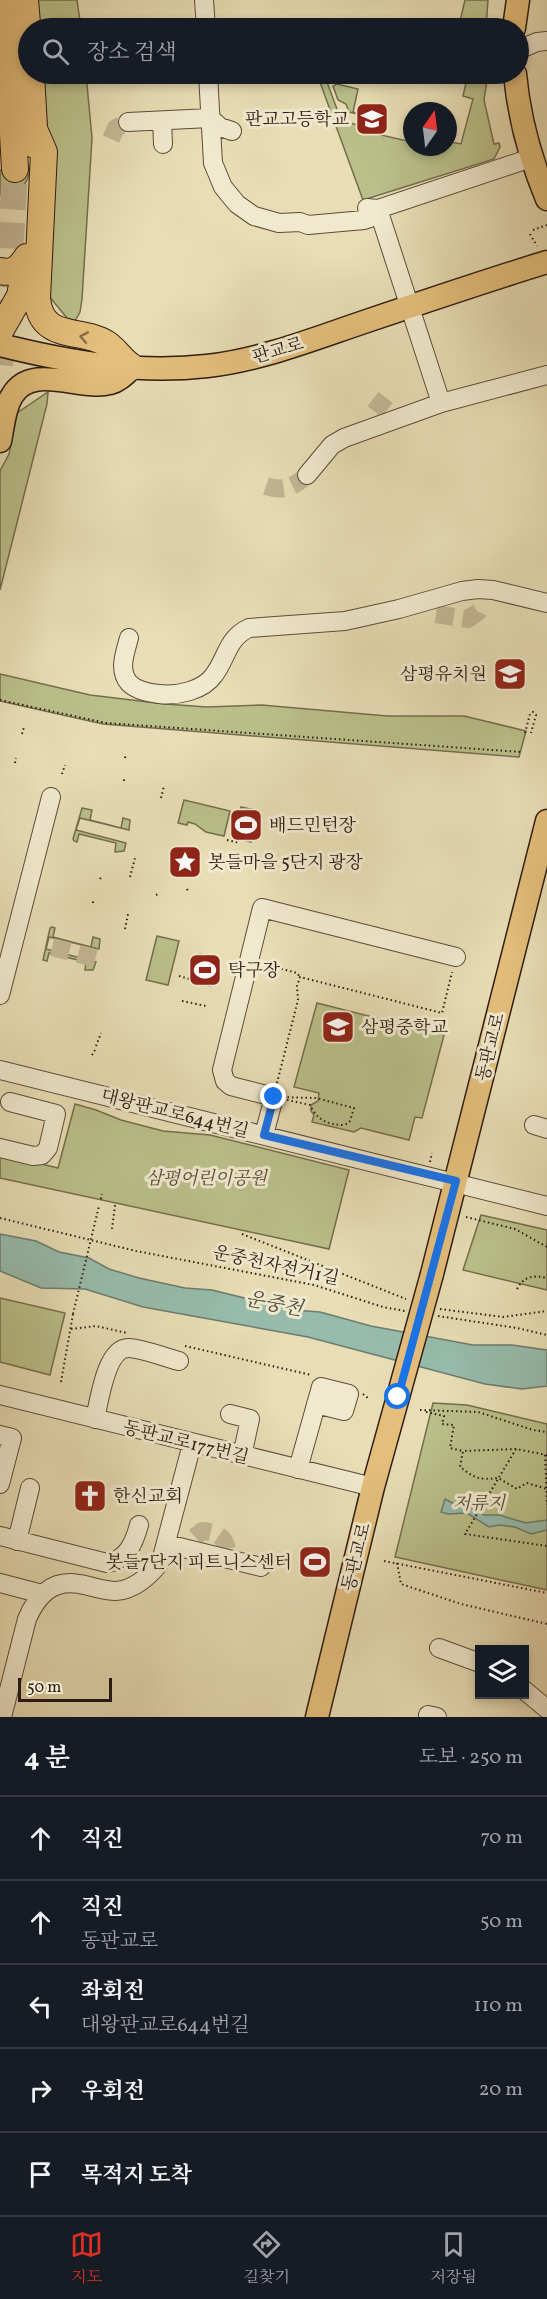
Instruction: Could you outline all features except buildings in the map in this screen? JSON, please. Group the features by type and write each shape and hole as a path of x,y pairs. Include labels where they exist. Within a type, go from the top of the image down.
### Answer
{"highway":[{"path":"3,0 15,170"},
{"path":"25,0 27,18"},
{"path":"0,331 20,296 27,257 34,195 32,84"},
{"path":"34,129 44,152 37,298 39,310 55,329 102,342 132,367"},
{"path":"0,271 7,272 17,269 27,257"}],"main road":[{"path":"515,18 518,0"},
{"path":"516,84 520,112 531,158 547,199"},
{"name":"판교로","path":"0,345 71,362 132,367 200,367 242,360 298,344 547,262"},
{"path":"0,441 10,399 22,386 50,378 107,384 125,375 132,367"},
{"name":"동판교로","path":"317,1717 373,1487 542,867 547,820"}],"street":[{"path":"204,0 205,18"},
{"path":"529,46 547,41"},
{"path":"208,84 215,169 231,198 247,212 264,219 287,223 300,222 310,216 369,208 377,209 531,158"},
{"path":"128,122 210,118 220,127 232,131"},
{"path":"162,121 163,144"},
{"path":"377,209 441,403"},
{"path":"307,475 332,445 391,415 547,375"},
{"path":"129,638 123,666 124,675 130,684 148,692 174,694 202,686 213,677 231,640 249,628 345,621 462,591 482,597 547,603"},
{"path":"0,995 51,797"},
{"path":"264,1135 274,1097 231,1086 225,1081 223,1074 223,1066 262,908 456,957"},
{"name":"대왕판교로644번길","path":"0,1070 456,1181 547,1206"},
{"path":"40,1110 47,1081"},
{"path":"0,1148 33,1156 42,1155 48,1148 56,1114 10,1102"},
{"path":"95,1419 110,1361 117,1352 129,1348 178,1353"},
{"name":"동판교로177번길","path":"0,1395 373,1487"},
{"path":"298,1469 316,1404"},
{"path":"230,1414 250,1419 242,1456"},
{"path":"0,1435 12,1438 0,1484"},
{"path":"6,1715 27,1619 42,1594 53,1586 68,1583 119,1591 151,1574 161,1561 192,1443"},
{"path":"30,1488 8,1539 107,1563 115,1562 133,1545 139,1525"},
{"path":"167,1544 226,1554 261,1567"},
{"path":"0,1583 42,1594"},
{"path":"439,1648 475,1661"},
{"path":"529,1693 547,1709"}],"path":[{"path":"533,230 547,225"},
{"path":"0,700 106,723 521,752"},
{"path":"525,733 530,714 533,712 536,715 531,733"},
{"path":"22,734 24,727"},
{"path":"15,763 16,758"},
{"path":"62,774 64,765"},
{"path":"161,798 164,786"},
{"path":"227,840 240,843"},
{"path":"130,877 135,858"},
{"path":"125,929 128,914"},
{"path":"250,960 297,973 300,977 442,1013 456,957"},
{"path":"179,976 193,980"},
{"path":"274,1097 298,1000 297,986 300,977"},
{"path":"182,1001 206,1006"},
{"path":"92,1055 101,1033"},
{"path":"274,1097 316,1098 354,1108 350,1121 345,1125 334,1125 321,1121 310,1105 274,1097"},
{"path":"101,1199 102,1194"},
{"path":"112,1229 115,1205"},
{"path":"60,1382 99,1206"},
{"name":"운중천자전거1길","path":"0,1218 147,1254 321,1287 383,1307 414,1312"},
{"path":"471,1219 515,1229 547,1247"},
{"path":"242,1234 378,1287"},
{"path":"517,1289 522,1280 531,1276 547,1278"},
{"path":"547,1311 503,1317 444,1309 439,1310 433,1316 517,1328 547,1335"},
{"path":"71,1329 96,1326 131,1334"},
{"path":"178,1353 316,1376"},
{"path":"362,1392 369,1399"},
{"path":"547,1432 533,1430 478,1412 420,1410 444,1416 442,1424 454,1425 450,1448 463,1451 516,1449 546,1455 547,1504"},
{"path":"516,1449 465,1534 547,1546"},
{"path":"463,1451 460,1467 475,1479 498,1478 517,1489 527,1483 547,1489"},
{"path":"384,1561 547,1593"},
{"path":"397,1563 401,1584 461,1604 547,1624"}],"green space":[{"path":"35,0 77,0 80,18 36,18"},
{"path":"465,0 488,0 487,18 461,18"},
{"path":"42,84 87,84 92,138 82,299 80,312 75,321 67,318 44,290 50,156"},
{"path":"321,84 328,84 341,120 360,126 359,130 403,140 403,156 457,156 457,143 461,144 473,99 463,96 466,84 486,84 484,100 494,144 499,143 500,147 494,159 363,200"},
{"path":"337,84 358,89 353,112 362,115 349,112 346,104 338,100 333,86"},
{"path":"30,167 28,178 21,188 12,194 0,195 0,170 27,170"},
{"path":"48,392 47,404 0,590 0,471 9,454 17,413"},
{"path":"0,674 90,695 165,704 207,707 262,705 387,716 464,716 526,731 519,757 103,724 0,701"},
{"path":"184,800 230,811 224,836 206,832 188,822 187,825 178,823"},
{"name":"배드민턴장","path":"241,807 259,811 251,842 234,838"},
{"path":"82,808 92,810 90,820 121,828 123,818 130,820 129,830 80,818 76,830 126,843 124,851 115,852 116,843 79,834 77,842 74,841 73,839"},
{"path":"50,928 55,928 53,937 91,947 93,937 100,939 99,949 49,937 46,949 96,962 93,970 85,970 86,962 49,953 47,961 43,960"},
{"path":"157,936 179,941 168,985 146,980"},
{"name":"탁구장","path":"200,954 217,958 210,986 193,982"},
{"path":"317,1003 444,1035 422,1118 415,1117 409,1140 361,1128 354,1132 312,1122 314,1115 311,1105 318,1101 319,1093 294,1087"},
{"name":"삼평어린이공원","path":"75,1104 121,1120 163,1131 210,1135 349,1170 329,1249 0,1178 0,1154 58,1168"},
{"path":"481,1215 547,1230 547,1290 463,1270"},
{"path":"0,1298 65,1313 50,1375 0,1362"},
{"name":"저류지","path":"433,1403 467,1405 547,1424 547,1590 395,1557"}],"shaded area":[{"path":"0,1234 36,1241 59,1252 89,1258 109,1269 185,1288 212,1290 293,1310 320,1312 371,1326 473,1345 512,1345 547,1350 547,1386 522,1389 485,1384 308,1337 143,1307 85,1289 41,1288 0,1271"},
{"path":"445,1499 456,1505 476,1509 484,1515 499,1515 526,1523 547,1520 547,1530 531,1534 515,1527 499,1525 489,1527 467,1513 441,1512"}],"tunnel":[{"path":"111,139 116,128 128,122"},
{"path":"0,365 8,293 15,169"},
{"path":"373,399 387,410"},
{"path":"266,486 288,487 298,483 307,475"},
{"path":"436,614 468,619 478,612 481,605"},
{"path":"52,947 102,960"},
{"path":"195,1537 202,1531 215,1533 224,1540 227,1549"}],"place":[{"name":"판교고등학교","path":"372,119"},
{"name":"삼평유치원","path":"510,674"},
{"name":"배드민턴장","path":"246,825"},
{"name":"봇들마을 5단지 광장","path":"185,862"},
{"name":"탁구장","path":"205,970"},
{"name":"삼평중학교","path":"338,1027"},
{"name":"한신교회","path":"90,1496"},
{"name":"봇들7단지 피트니스센터","path":"315,1562"}],"route":[{"path":"274,1097 264,1135 456,1181 398,1397"}],"water label":[{"name":"운중천","path":"274,1303"}]}
